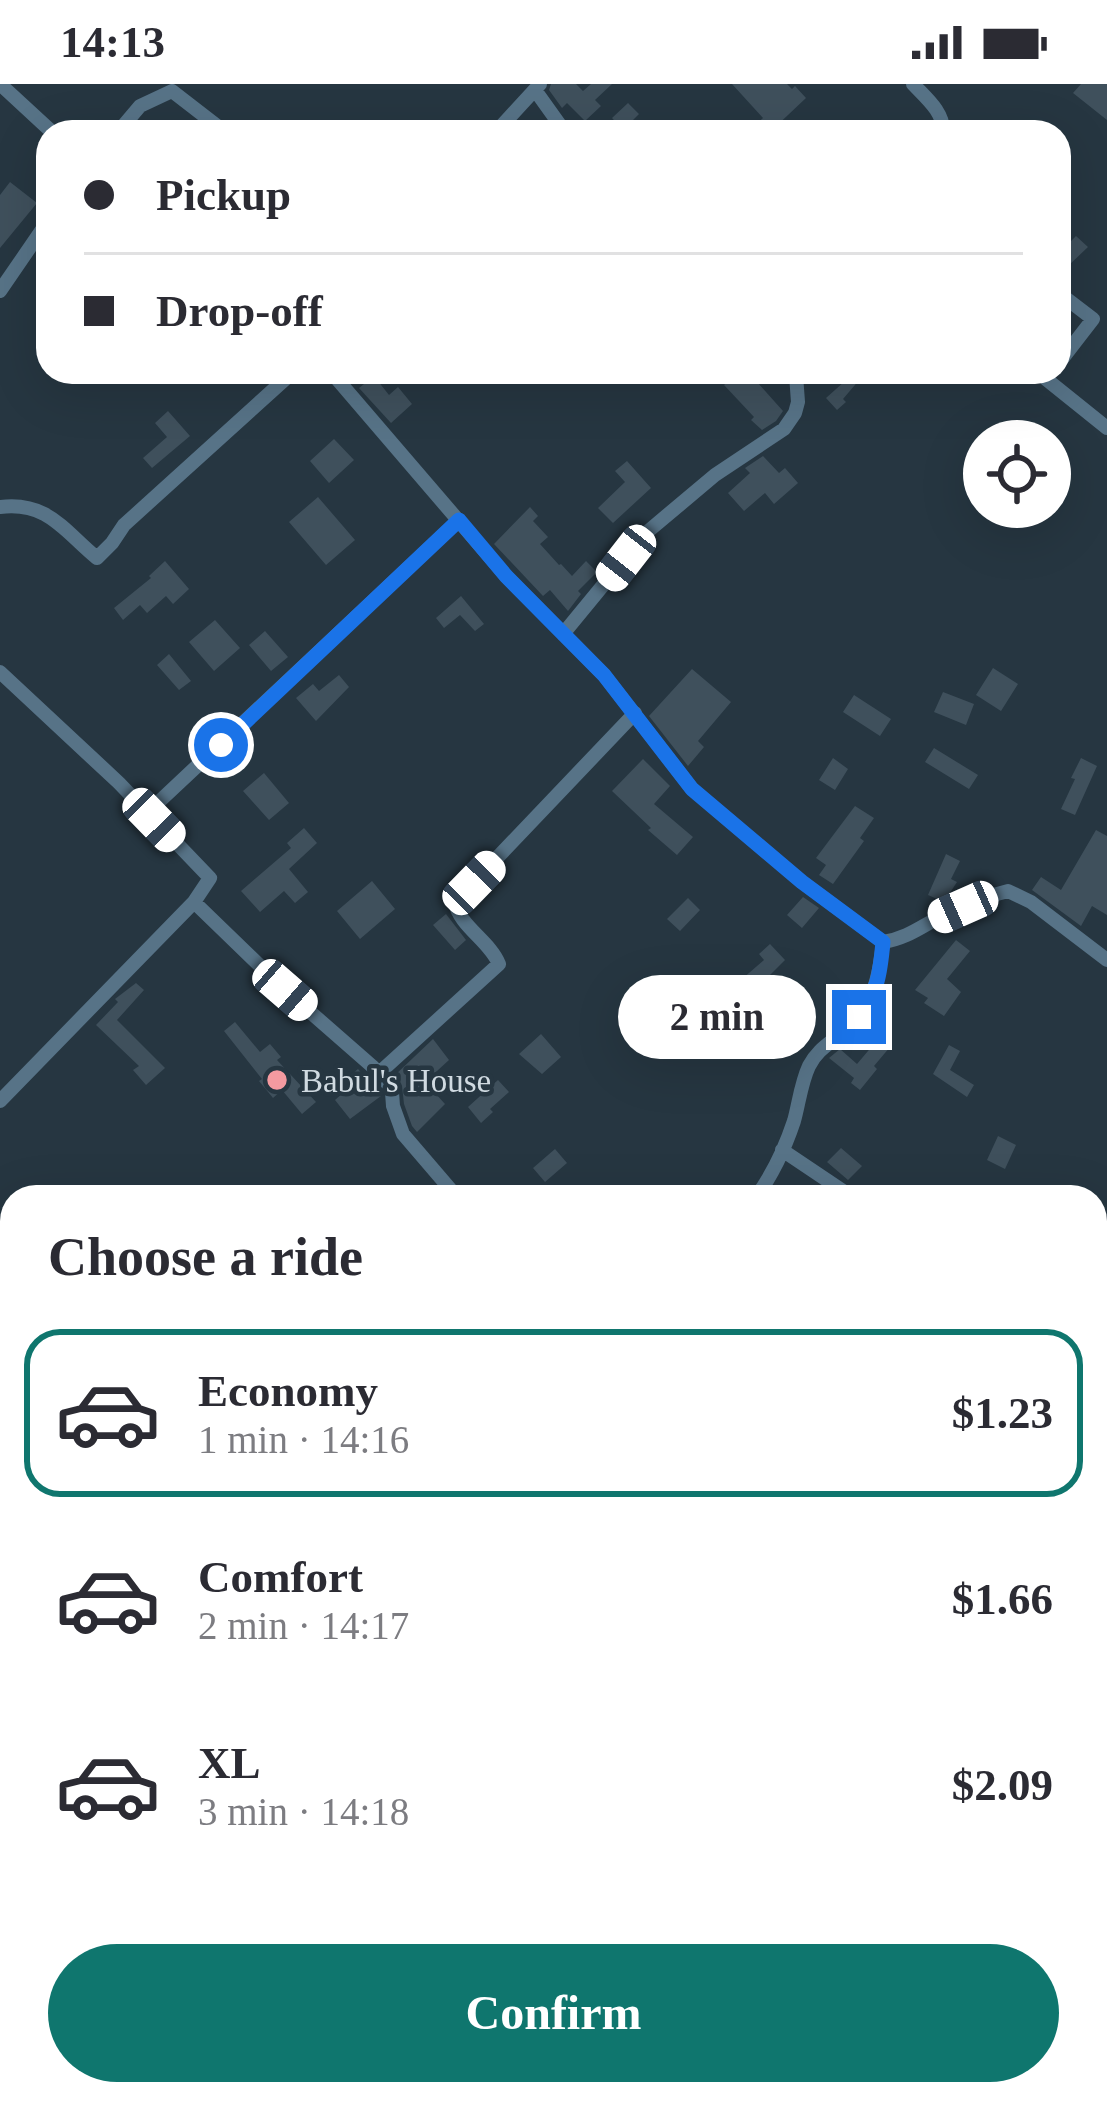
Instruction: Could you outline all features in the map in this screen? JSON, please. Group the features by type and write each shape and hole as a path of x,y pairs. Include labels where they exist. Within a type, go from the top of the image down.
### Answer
{"street":[{"path":"0,84 39,120"},
{"path":"914,84 942,120"},
{"path":"507,120 537,87 558,120"},
{"path":"128,120 140,106 173,88 211,120"},
{"path":"0,291 36,238"},
{"path":"1071,302 1093,319 1071,347"},
{"path":"0,506 19,504 50,515 97,558 124,525 280,384"},
{"path":"341,384 506,576 604,675 692,789 818,895 883,942 898,940 955,910 1008,891 1107,960"},
{"path":"563,634 646,533 715,475 784,429 795,413 797,384"},
{"path":"1053,384 1107,428"},
{"path":"147,813 459,520"},
{"path":"0,672 210,878 194,902 0,1101"},
{"path":"378,1074 499,964 489,945 459,916 455,902 635,713"},
{"path":"194,902 378,1074 392,1092 403,1134 447,1185"},
{"path":"765,1185 817,1052 845,1031 873,998 883,942"},
{"path":"782,1150 835,1185"}],"building":[{"path":"551,84 576,84 583,91 591,84 612,84 595,100 601,106 586,120 567,103 562,108 549,90"},
{"path":"732,84 787,84 806,98 783,120 763,118"},
{"path":"1081,84 1107,84 1107,120 1073,93"},
{"path":"628,103 639,114 633,120 612,118"},
{"path":"10,182 36,204 0,248 0,195"},
{"path":"1076,236 1088,247 1071,263 1071,241"},
{"path":"380,384 389,395 398,387 412,404 391,423 359,388"},
{"path":"759,384 783,411 762,430 724,385"},
{"path":"842,384 856,384 837,410 826,398"},
{"path":"168,411 190,436 152,468 143,458 167,437 155,423"},
{"path":"334,439 354,460 329,483 310,461"},
{"path":"763,456 779,473 785,468 798,483 774,504 765,493 744,511 728,493 750,473 745,468"},
{"path":"627,461 651,488 613,523 598,508 625,482 615,471"},
{"path":"318,497 355,540 326,565 289,522"},
{"path":"530,507 538,516 533,521 548,537 540,544 559,565 572,576 586,561 597,572 578,591 581,594 568,611 550,590 543,596 494,544"},
{"path":"165,561 189,589 173,604 166,596 147,613 140,605 123,620 114,608"},
{"path":"461,596 484,624 475,631 460,615 444,628 436,618"},
{"path":"215,620 240,648 214,671 189,642"},
{"path":"265,631 288,657 271,671 249,645"},
{"path":"169,654 191,681 179,690 157,665"},
{"path":"993,668 1018,684 1001,711 976,695"},
{"path":"692,669 731,702 698,741 704,747 688,766 649,716"},
{"path":"339,675 349,687 316,721 296,698 313,684 319,691"},
{"path":"943,692 974,704 966,725 934,712"},
{"path":"854,695 891,719 880,736 843,712"},
{"path":"934,748 978,775 969,789 925,762"},
{"path":"833,758 848,769 835,790 819,780"},
{"path":"1081,758 1097,766 1075,815 1061,809"},
{"path":"643,759 670,786 654,804 693,837 677,855 612,791"},
{"path":"264,773 289,803 269,820 243,791"},
{"path":"855,806 874,818 860,838 864,841 833,884 819,875 826,865 816,858"},
{"path":"304,828 317,843 289,869 308,892 295,903 284,891 260,912 241,891 291,848 287,843"},
{"path":"1096,830 1107,836 1107,915 1092,906 1081,926 1032,890 1041,877 1061,890"},
{"path":"946,854 960,861 951,879 957,882 944,902 928,895"},
{"path":"372,881 395,909 360,939 337,911"},
{"path":"803,897 819,908 802,928 787,915"},
{"path":"688,898 700,910 680,931 667,919"},
{"path":"446,914 466,940 455,950 433,925"},
{"path":"956,940 970,951 947,979 961,992 944,1016 924,1003 928,998 915,990"},
{"path":"770,944 785,960 753,992 742,979 764,960 759,954"},
{"path":"136,983 144,990 117,1020 165,1068 146,1085 133,1070 139,1066 96,1025 118,1002 115,999"},
{"path":"235,1022 260,1052 270,1044 281,1057 277,1060 316,1102 302,1114 282,1090 273,1098 224,1031"},
{"path":"541,1034 561,1057 542,1074 519,1054"},
{"path":"879,1038 890,1047 860,1090 851,1083 854,1078 829,1058 840,1049 857,1064"},
{"path":"433,1039 449,1060 425,1082 445,1104 417,1132 404,1104 402,1086 394,1076"},
{"path":"949,1045 960,1051 950,1070 974,1085 967,1097 933,1074"},
{"path":"358,1069 381,1096 350,1119 335,1100 345,1091 339,1085"},
{"path":"498,1080 509,1092 481,1123 468,1107"},
{"path":"998,1136 1016,1145 1005,1169 987,1160"},
{"path":"841,1148 862,1166 848,1180 827,1162"},
{"path":"555,1149 567,1163 545,1182 533,1168"}],"place":[{"name":"Babul's House","path":"277,1080"}],"route":[{"path":"221,745 459,520 506,576 604,675 692,789 833,907 883,942 873,998 859,1017"}]}
